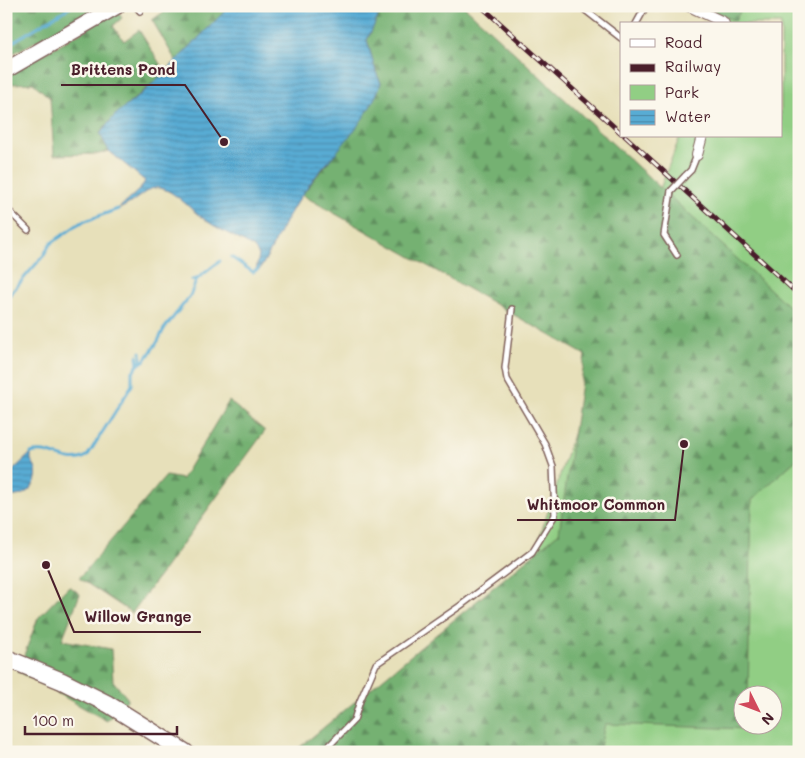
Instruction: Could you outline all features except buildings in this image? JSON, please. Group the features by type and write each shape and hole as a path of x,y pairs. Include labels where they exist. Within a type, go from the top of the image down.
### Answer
{"main road":[{"path":"7,658 62,680 116,709 185,752"}],"street":[{"path":"6,70 117,6"},
{"path":"688,6 723,22"},
{"path":"697,155 701,138"}],"lane":[{"path":"580,6 620,37"},
{"path":"637,22 646,6"},
{"path":"677,255 664,235 671,191 691,170 697,155"},
{"path":"6,208 28,230"},
{"path":"6,217 11,213"},
{"path":"323,752 354,720 376,664 460,606 532,552 555,515 553,466 545,444 507,379 505,368 512,309"}],"green space":[{"path":"6,6 103,6 6,57"},
{"path":"166,6 227,6 224,12 176,61 152,20 168,9"},
{"path":"376,6 464,6 799,316 799,457 752,500 748,686 732,686 732,728 605,724 599,752 294,752 559,533 585,355 302,195 327,164 381,83 367,40 379,15"},
{"path":"715,6 743,6 735,21 713,11"},
{"path":"730,6 799,6 799,752 307,752 533,558 607,329 679,138 782,138 782,22 725,22"},
{"path":"117,11 122,18 113,26 124,41 139,30 165,72 123,109 100,133 109,151 99,154 54,155 50,98 33,83 13,84 6,80 6,76"},
{"path":"229,401 265,431 132,613 79,578 166,476 182,479"},
{"path":"69,586 80,594 62,640 111,649 113,681 128,699 107,721 18,671 38,618"}],"water":[{"path":"227,6 376,6 379,15 367,40 381,83 376,96 361,121 315,177 295,205 265,261 260,269 256,270 259,255 254,248 206,221 167,190 161,188 151,189 118,209 141,188 145,181 109,151 100,134 115,115 165,72 224,12"},
{"path":"31,453 31,460 37,474 32,487 20,495 6,495 6,477"}],"waterway":[{"path":"6,46 72,6"},
{"path":"376,11 383,6"},
{"path":"6,299 44,255 50,244 80,223 118,209"},
{"path":"231,257 253,272 258,269"},
{"path":"192,280 197,279 220,261"},
{"path":"31,453 45,452 74,460 88,455 132,385 132,373 146,359 164,329 190,296 197,279"},
{"path":"138,365 141,360 141,352"},
{"path":"137,356 138,365"}],"railway":[{"path":"481,6 620,132"},
{"path":"627,138 799,295"}],"place":[{"name":"Brittens Pond","path":"224,142"},
{"name":"Whitmoor Common","path":"684,444"},
{"name":"Willow Grange","path":"46,565"}]}
